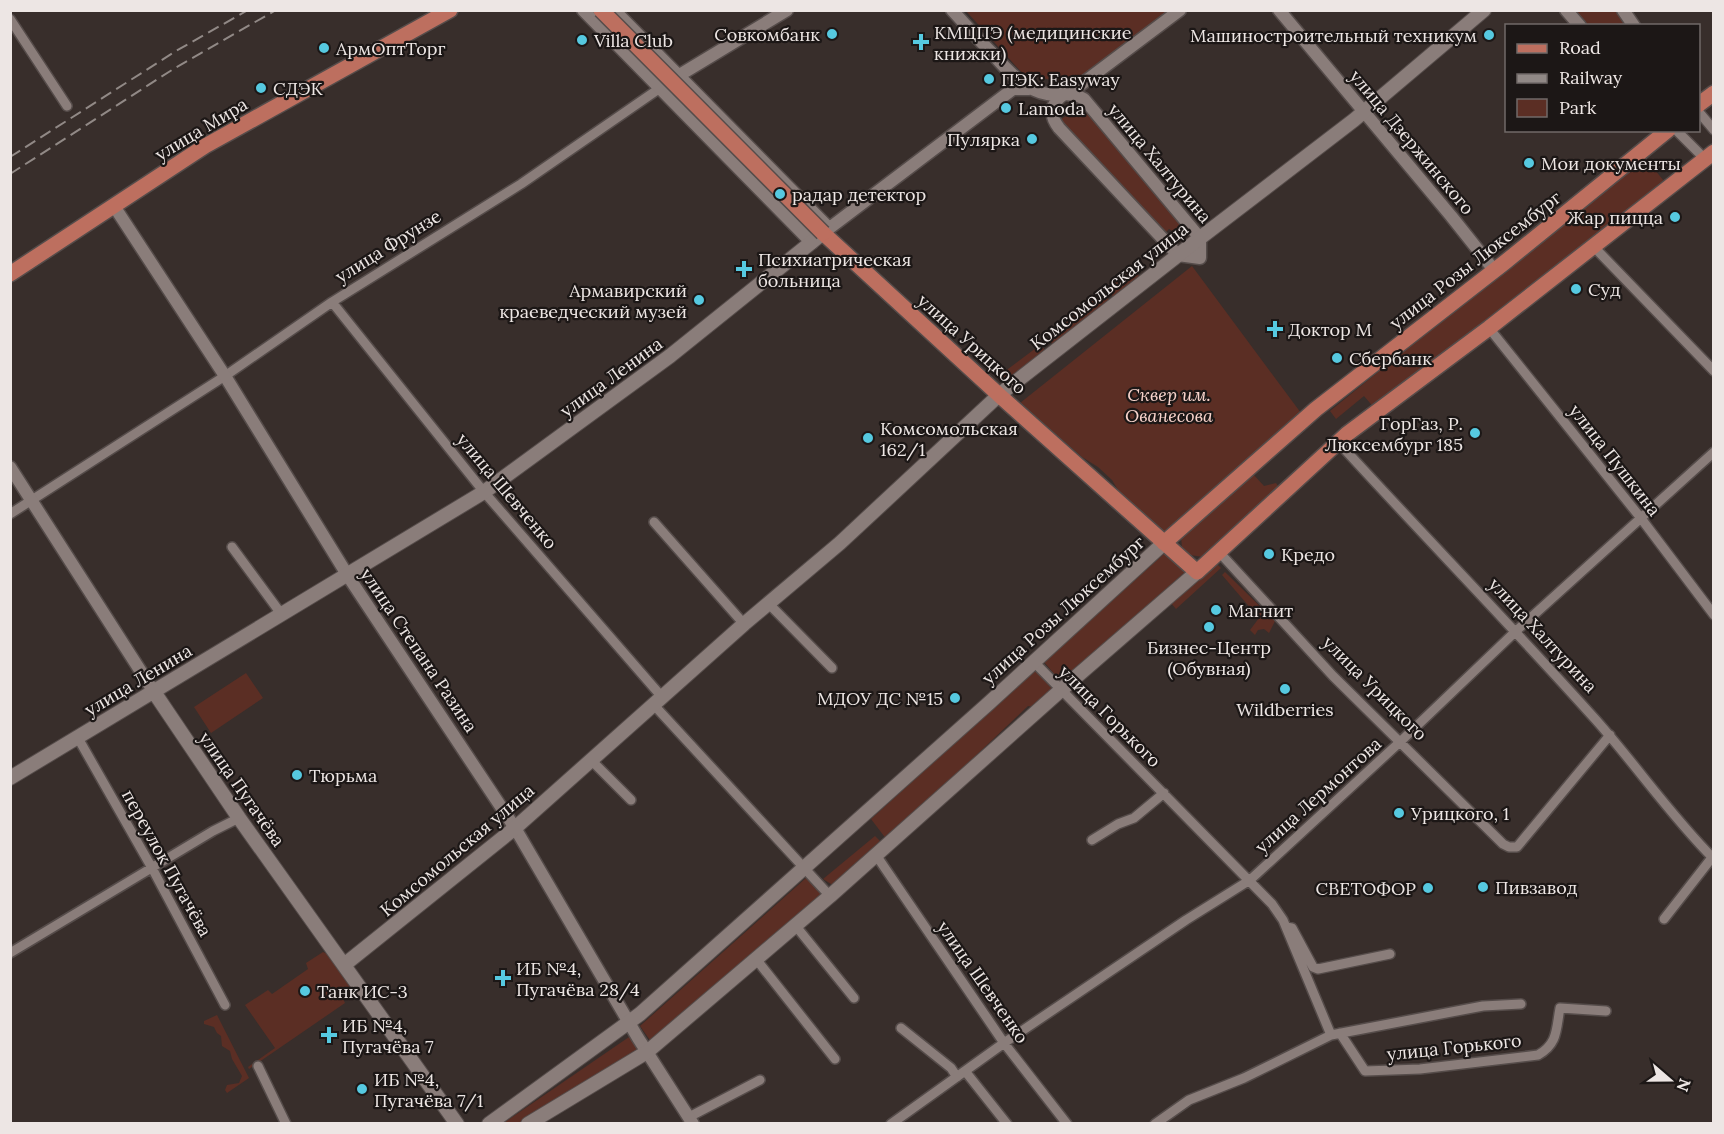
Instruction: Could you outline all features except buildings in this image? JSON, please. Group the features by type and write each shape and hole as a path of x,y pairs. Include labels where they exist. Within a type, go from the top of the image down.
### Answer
{"main road":[{"name":"улица Мира","path":"10,274 205,147 450,10"},
{"name":"улица Урицкого","path":"601,10 821,235 1197,573"},
{"name":"Комсомольская улица","path":"344,965 516,828 744,624 840,543 999,395 1364,112 1484,10"},
{"path":"1700,103 1713,93"},
{"name":"улица Розы Люксембург","path":"489,1124 629,1023 804,869 1164,543 1322,405 1666,132"},
{"path":"528,1124 647,1052 830,896 1061,690 1197,573 1338,442 1711,159"},
{"name":"улица Ленина","path":"11,775 78,738 484,492 670,356 821,235"},
{"name":"улица Пугачёва","path":"154,692 239,818 457,1124"}],"street":[{"name":"улица Урицкого","path":"583,10 660,88 821,235"},
{"name":"улица Урицкого","path":"614,10 678,76 821,235"},
{"name":"улица Фрунзе","path":"10,514 225,376 332,302 521,184 678,76 787,10"},
{"name":"улица Халтурина","path":"952,10 1016,80 1033,90 1051,95 1069,91 1084,99 1200,238"},
{"path":"1178,255 1059,128 1053,119 1052,109 1054,103 1069,91 1180,10"},
{"name":"улица Дзержинского","path":"1280,10 1494,270"},
{"path":"1566,10 1578,24"},
{"path":"1623,10 1633,24"},
{"path":"10,19 67,106"},
{"name":"улица Ленина","path":"821,235 1013,88 1033,90"},
{"path":"1700,114 1713,130"},
{"path":"1678,132 1711,159"},
{"name":"улица Степана Разина","path":"114,206 225,376 348,576 516,828 629,1023 691,1120 760,1080"},
{"path":"1594,247 1713,371"},
{"name":"улица Шевченко","path":"332,302 484,492 657,701 830,896"},
{"name":"улица Пушкина","path":"1489,328 1640,518 1713,615"},
{"name":"улица Халтурина","path":"1338,442 1416,528 1516,631 1610,735 1713,857"},
{"name":"улица Лермонтова","path":"891,1124 1004,1043 1250,879 1401,741 1516,631 1713,452"},
{"name":"улица Пугачёва","path":"10,467 154,692"},
{"path":"654,522 744,624"},
{"path":"232,547 282,615"},
{"name":"улица Урицкого","path":"1219,552 1300,642 1503,844 1509,847 1517,847 1610,735"},
{"path":"768,603 832,668"},
{"name":"улица Горького","path":"1034,662 1250,879 1272,904 1335,1034 1365,1071 1420,1069 1538,1055 1550,1049 1560,1008 1606,1011"},
{"name":"переулок Пугачёва","path":"78,738 152,868 225,1005"},
{"path":"591,760 631,800"},
{"name":"улица Горького","path":"1092,840 1118,824 1134,818 1164,793"},
{"path":"11,952 213,831 239,818"},
{"name":"улица Шевченко","path":"876,855 1004,1043 1067,1124"},
{"path":"1664,919 1713,857"},
{"path":"795,926 854,998"},
{"name":"улица Горького","path":"1285,927 1292,928 1312,967 1318,969 1390,954"},
{"path":"756,959 835,1059"},
{"path":"1155,1124 1188,1101 1244,1078 1335,1034 1483,1006 1521,1004"},
{"path":"901,1028 961,1074 1007,1124"},
{"path":"258,1066 286,1124"}],"green space":[{"path":"966,11 1175,11 1101,66 1091,69 1079,82 1071,85 1022,73"},
{"path":"1571,11 1616,11 1627,24 1584,24"},
{"path":"1085,106 1189,230 1177,234 1169,229 1164,234 1059,120"},
{"path":"1644,156 1667,185 1376,410 1364,396 1336,419 1330,411"},
{"name":"Сквер им. Ованесова","path":"1192,266 1301,413 1165,533 1121,495 1112,480 1098,467 1082,457 1020,403"},
{"path":"1132,270 1136,271 1140,278 1114,298 1107,289"},
{"path":"1103,292 1112,303 1054,345 1050,342 1051,335"},
{"path":"1040,345 1048,353 1009,383 1000,375"},
{"path":"1253,474 1264,486 1276,483 1280,489 1203,557 1190,555 1182,547 1181,537"},
{"path":"1165,553 1186,571 1062,683 1044,662"},
{"path":"1216,563 1221,568 1176,609 1170,602"},
{"path":"1225,572 1275,621 1269,633 1264,629 1258,630 1255,635 1250,630 1259,618 1222,575"},
{"path":"1035,670 1053,690 1034,707 1028,706 887,840 871,819"},
{"path":"246,673 263,698 211,733 194,707"},
{"path":"875,836 883,844 837,885 823,879"},
{"path":"806,878 824,895 652,1043 640,1026"},
{"path":"323,952 328,954 352,987 341,995 345,1003 249,1069 248,1067 275,1048 245,1005 268,990 272,994 308,969 306,963"},
{"path":"217,1015 249,1078 227,1093 225,1090 227,1085 239,1083 242,1076 230,1051 222,1046 221,1036 214,1027 204,1024 204,1021"},
{"path":"629,1037 640,1050 522,1123 502,1124"}],"railway":[{"path":"10,157 176,51 248,10"},
{"path":"10,174 175,68 276,10"}],"place":[{"name":"Совкомбанк","path":"832,34"},
{"name":"Машиностроительный техникум","path":"1489,35"},
{"name":"Villa Club","path":"582,40"},
{"name":"КМЦПЭ (медицинские книжки)","path":"921,42"},
{"name":"АрмОптТорг","path":"324,48"},
{"name":"ПЭК: Easyway","path":"989,79"},
{"name":"СДЭК","path":"261,88"},
{"name":"Lamoda","path":"1006,108"},
{"name":"Пулярка","path":"1032,139"},
{"name":"Мои документы","path":"1529,163"},
{"name":"радар детектор","path":"780,194"},
{"name":"Жар пицца","path":"1675,217"},
{"name":"Психиатрическая больница","path":"744,269"},
{"name":"Суд","path":"1576,289"},
{"name":"Армавирский краеведческий музей","path":"699,300"},
{"name":"Доктор М","path":"1275,329"},
{"name":"Сбербанк","path":"1337,358"},
{"name":"ГорГаз, Р. Люксембург 185","path":"1475,433"},
{"name":"Комсомольская 162/1","path":"868,438"},
{"name":"Кредо","path":"1269,554"},
{"name":"Магнит","path":"1216,610"},
{"name":"Бизнес-Центр (Обувная)","path":"1209,627"},
{"name":"Wildberries","path":"1285,689"},
{"name":"МДОУ ДС №15","path":"955,698"},
{"name":"Тюрьма","path":"297,775"},
{"name":"Урицкого, 1","path":"1399,813"},
{"name":"Пивзавод","path":"1483,887"},
{"name":"СВЕТОФОР","path":"1428,888"},
{"name":"ИБ №4, Пугачёва 28/4","path":"503,978"},
{"name":"Танк ИС-3","path":"305,991"},
{"name":"ИБ №4, Пугачёва 7","path":"329,1035"},
{"name":"ИБ №4, Пугачёва 7/1","path":"362,1089"}]}
